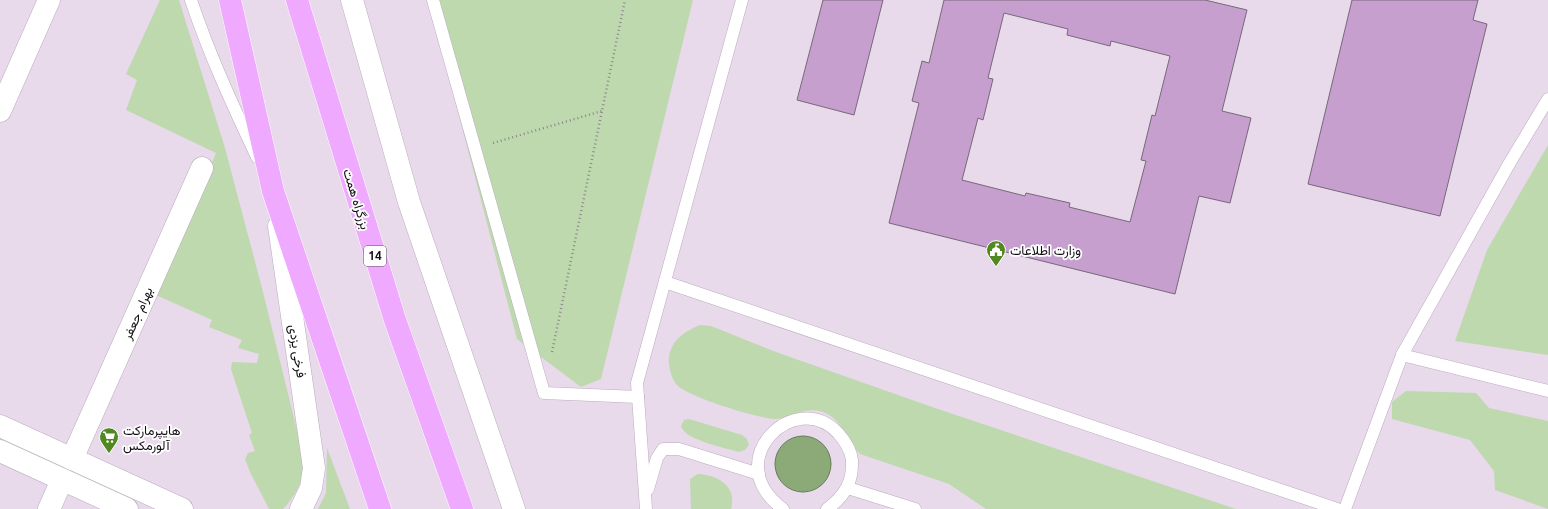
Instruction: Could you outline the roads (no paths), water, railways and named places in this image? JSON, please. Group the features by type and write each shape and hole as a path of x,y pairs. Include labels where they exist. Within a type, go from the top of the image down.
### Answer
{"highway":[{"path":"230,0 273,191 380,509"},
{"name":"بزرگراه همت","path":"297,0 395,320 462,509"}],"main road":[{"path":"0,111 49,0"},
{"path":"352,0 409,202 514,509"},
{"name":"بهرام جعفر","path":"72,459 202,168"},
{"name":"فرخی یزدی","path":"273,191 314,468 311,488 301,509"},
{"path":"0,426 182,509"},
{"path":"0,452 127,509"},
{"path":"49,509 62,480"}],"lane":[{"path":"192,0 199,24 223,84 273,191"},
{"path":"433,0 544,393 638,397"},
{"path":"646,503 637,383 742,0"},
{"path":"1345,509 1402,355 1509,164 1548,99"},
{"path":"665,282 1337,509"},
{"path":"1402,355 1548,391"},
{"path":"783,509 772,500 763,488 759,474 758,459 763,445 773,432 787,423 803,419 819,421 834,429 845,441 851,456 852,473 848,488 839,500 827,509"},
{"path":"646,503 657,458 664,449 678,448 759,474"},
{"path":"848,488 915,509"}],"place":[{"name":"وزارت اطلاعات","path":"996,267"},
{"name":"هایپرمارکت آلورمکس","path":"109,454"}]}
